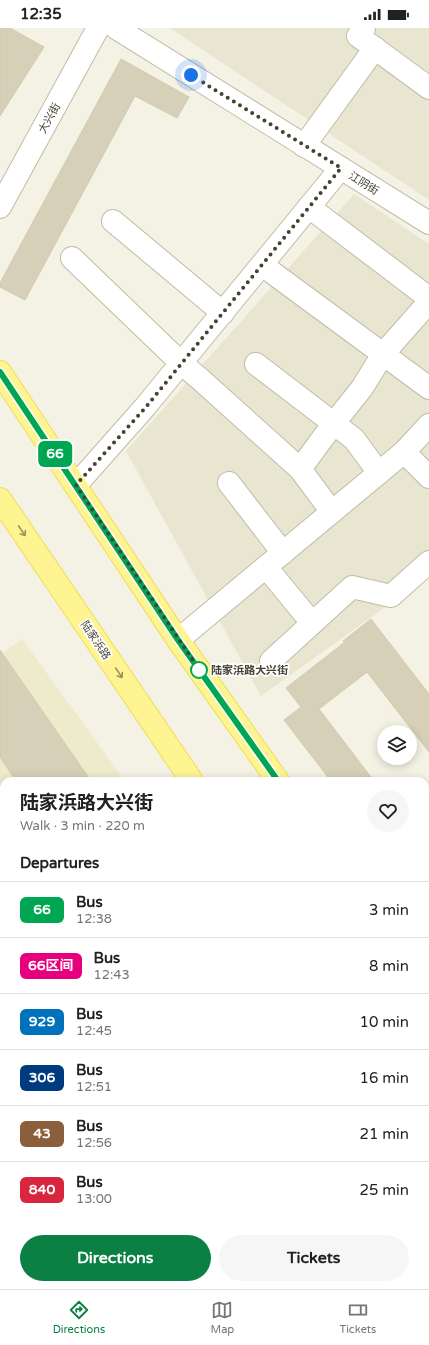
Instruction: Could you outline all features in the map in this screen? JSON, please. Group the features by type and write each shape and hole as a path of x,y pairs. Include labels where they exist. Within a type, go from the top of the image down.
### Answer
{"main road":[{"path":"0,372 178,640 275,777"},
{"name":"陆家浜路","path":"0,499 189,777"}],"street":[{"name":"大兴街","path":"0,207 98,28"},
{"name":"江阴街","path":"116,28 429,223"},
{"path":"364,28 358,36 429,88"},
{"path":"304,146 375,48"},
{"path":"76,485 146,407 341,168"},
{"path":"309,207 429,298"},
{"path":"113,221 223,313"},
{"path":"72,258 182,363 300,469 332,512"},
{"path":"262,265 429,388"},
{"path":"300,469 362,388 383,354 429,302"},
{"path":"256,364 354,439 379,473"},
{"path":"178,640 404,452 429,425"},
{"path":"404,452 429,477"},
{"path":"229,483 312,623"},
{"path":"271,661 352,587 390,596 429,562"}],"shaded area":[{"path":"170,28 429,28 429,200"},
{"path":"354,194 429,244 429,576 261,696 126,451"},
{"path":"22,639 122,777 0,777 0,655"}],"building":[{"path":"0,28 10,28 44,47 0,116"},
{"path":"121,59 189,97 177,118 135,96 25,300 0,287 0,283"},
{"path":"371,619 429,694 429,752 417,737 417,725 408,725 367,672 319,709 371,777 328,777 284,720 301,707 286,688 345,642 343,641"},
{"path":"0,650 88,777 13,777 0,757"}],"bus line":[{"name":"66","path":"0,372 178,640 275,777"}],"place":[{"name":"陆家浜路大兴街","path":"199,670"}],"route":[{"path":"191,75 341,168 146,407 76,485 200,671 199,670"}]}
